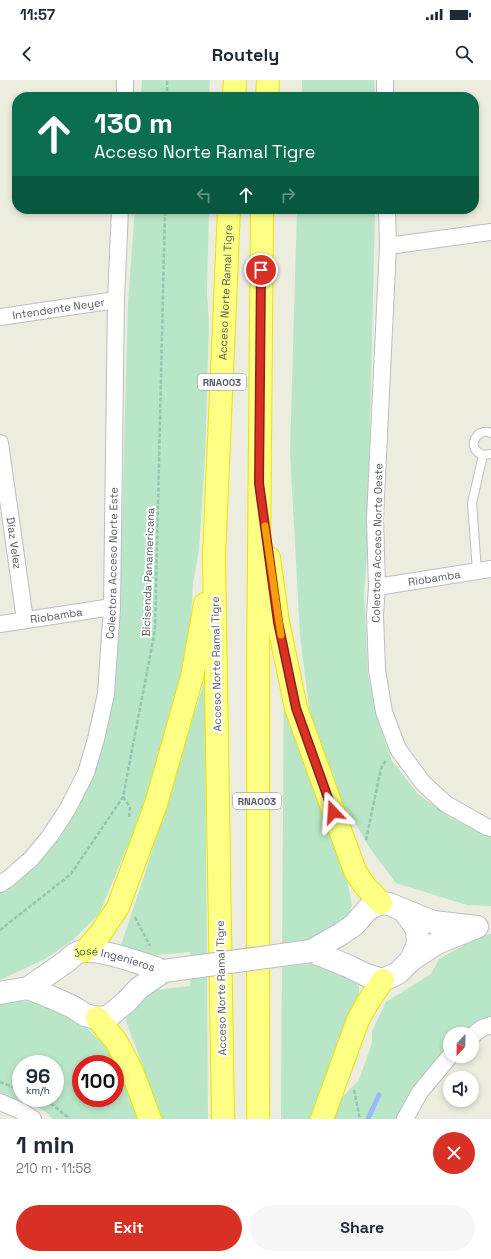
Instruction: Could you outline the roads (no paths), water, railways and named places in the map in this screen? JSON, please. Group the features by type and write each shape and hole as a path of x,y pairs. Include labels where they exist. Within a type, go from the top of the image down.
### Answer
{"highway":[{"path":"234,92 235,80"},
{"path":"267,92 268,80"},
{"name":"Acceso Norte Ramal Tigre","path":"223,1119 214,556 229,214"},
{"name":"RNA003","path":"258,1119 257,837 262,214"},
{"path":"259,483 278,622 296,708 354,871 380,903"},
{"path":"76,956 100,934 118,907 156,804 192,677 214,556"},
{"path":"322,1119 358,1020 383,980"},
{"path":"97,1018 116,1041 132,1070 150,1119"}],"street":[{"path":"125,80 125,92"},
{"path":"385,80 385,92"},
{"name":"Colectora Acceso Norte Este","path":"0,884 31,859 50,836 67,810 86,773 96,739 106,694 112,607 116,300 120,214"},
{"name":"Colectora Acceso Norte Oeste","path":"387,214 388,246 375,520 378,586 375,616 376,670 384,712 398,749 423,783 446,804 487,828 491,828"},
{"path":"388,246 491,232"},
{"name":"Intendente Neyer","path":"0,317 116,300"},
{"name":"Díaz Velez","path":"0,443 25,620"},
{"name":"Riobamba","path":"378,586 484,570"},
{"name":"Riobamba","path":"0,624 112,607"},
{"path":"380,903 389,904 433,922 484,926"},
{"name":"José Ingenieros","path":"0,993 28,988 76,956 112,955 164,971 311,951 354,925 368,909 380,903"},
{"path":"404,911 417,929 418,944 411,960"},
{"path":"383,980 398,974 411,960 437,942 484,926"},
{"name":"José Ingenieros","path":"311,951 366,975 383,980"},
{"name":"José Ingenieros","path":"73,1007 64,996 62,983 63,975 76,956"},
{"name":"José Ingenieros","path":"97,1018 108,1017 139,988 164,971"},
{"path":"28,988 73,1007 85,1015 97,1018"},
{"path":"479,1030 491,1025"},
{"path":"405,1119 420,1092 444,1063"},
{"path":"0,1102 19,1110 33,1119"}],"lane":[{"path":"484,570 472,503 487,455 476,451 474,447 475,437 480,432 491,432"}],"waterway":[{"path":"368,1119 379,1095"}]}
